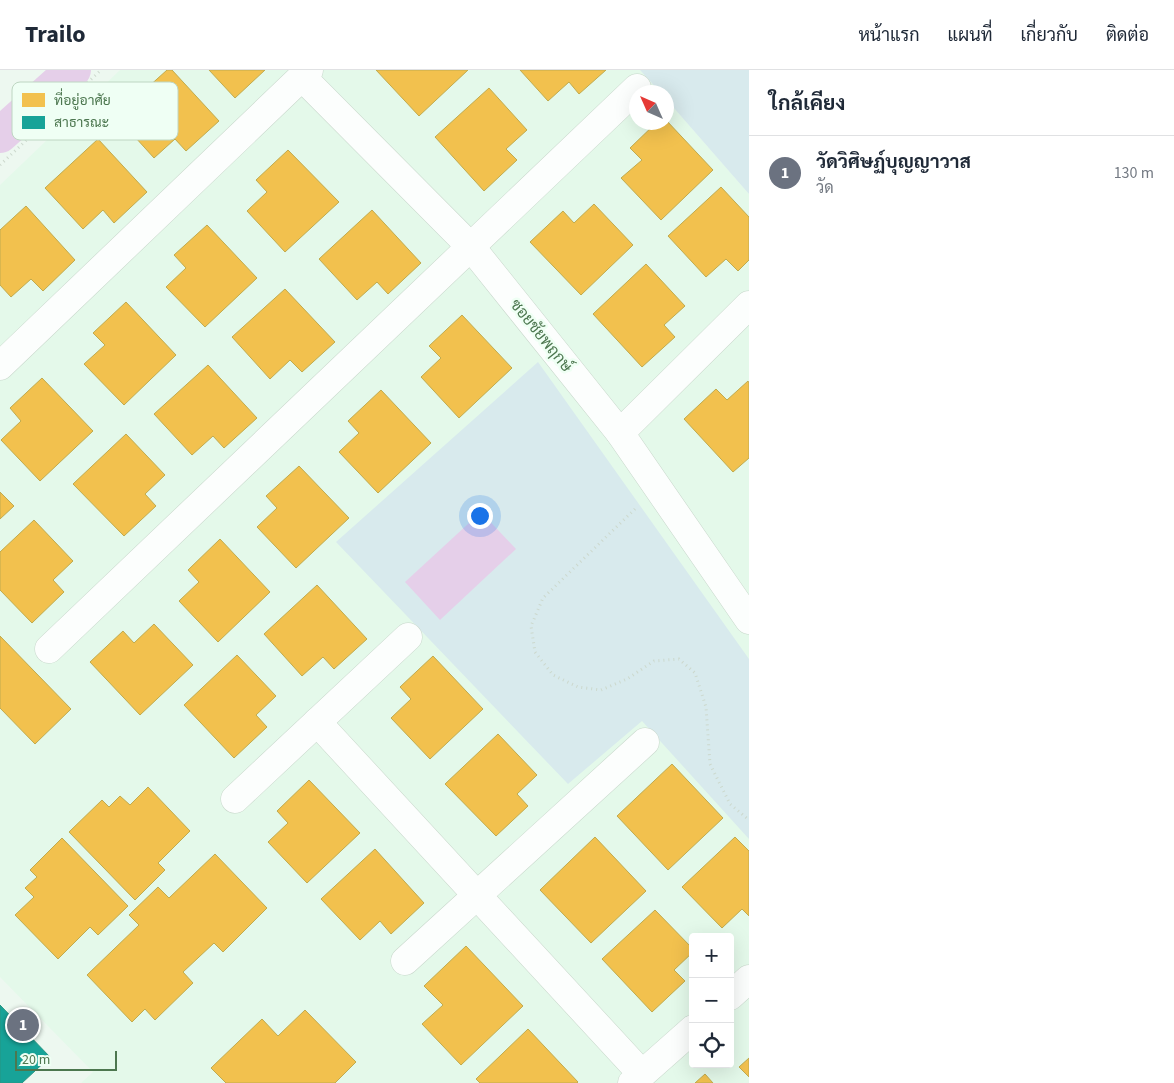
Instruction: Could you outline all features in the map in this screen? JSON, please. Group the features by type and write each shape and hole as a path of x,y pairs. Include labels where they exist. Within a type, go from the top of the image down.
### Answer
{"street":[{"name":"ซอยชัยพฤกษ์","path":"306,74 470,247 620,433 749,620"},
{"path":"0,366 306,74"},
{"path":"50,649 629,96"},
{"path":"620,433 749,305"},
{"path":"235,799 408,637"},
{"path":"318,722 477,895 637,1078 689,1032"},
{"path":"405,961 645,742"},
{"path":"734,992 749,979"}],"path":[{"path":"88,82 101,70"},
{"path":"0,165 27,140"},
{"path":"658,487 543,598 531,626 535,652 553,676 578,687 601,690 627,679 654,662 679,659 695,673 706,707 710,764 730,804 749,820"}],"shaded area":[{"path":"120,70 640,70 654,85 629,85 629,130 674,130 674,108 749,194 749,1083 81,1083 93,1072 0,977 0,185 47,140 178,140 178,82 107,82"},
{"path":"640,70 749,70 749,194 674,108 674,85 654,85"},
{"path":"538,362 749,659 749,839 642,721 568,784 336,542"},
{"path":"481,512 516,549 440,620 405,582"}],"building: ที่อยู่อาศัย":[{"path":"167,70 172,70 219,121 186,151 176,140 178,140 178,82 154,82"},
{"path":"209,70 265,70 235,98"},
{"path":"376,70 468,70 419,116"},
{"path":"520,70 606,70 579,94 569,82 548,101"},
{"path":"489,88 527,130 506,149 517,160 484,191 435,137"},
{"path":"674,129 713,170 661,220 621,178 642,160 630,148 649,130"},
{"path":"99,140 147,192 114,223 103,210 83,229 45,188"},
{"path":"138,140 174,140 154,158"},
{"path":"288,150 339,202 285,252 247,211 267,192 256,180"},
{"path":"721,187 749,217 749,260 738,271 726,259 706,277 668,236"},
{"path":"594,204 633,245 581,295 530,242 563,211 574,223"},
{"path":"26,206 75,260 43,291 31,279 11,297 0,285 0,230"},
{"path":"372,210 421,263 388,294 377,282 357,300 319,259"},
{"path":"207,225 257,278 205,327 166,287 186,268 174,255"},
{"path":"646,264 685,306 664,325 675,337 642,367 593,314"},
{"path":"285,289 335,342 302,372 290,360 270,379 232,337"},
{"path":"126,302 176,355 124,405 84,364 105,345 93,333"},
{"path":"462,315 512,368 459,418 421,377 441,358 429,346"},
{"path":"208,365 257,418 224,448 213,436 192,455 154,414"},
{"path":"42,378 93,431 40,481 1,440 21,421 10,408"},
{"path":"748,381 749,458 733,472 684,419 716,389 727,400"},
{"path":"381,390 431,443 378,493 339,452 359,433 348,421"},
{"path":"126,434 165,475 145,494 156,506 124,536 73,484"},
{"path":"299,466 349,518 296,568 257,527 277,508 266,496"},
{"path":"0,492 14,506 0,519"},
{"path":"34,520 73,561 53,580 64,592 32,623 0,590 0,552"},
{"path":"220,539 270,592 218,642 179,601 199,582 188,570"},
{"path":"317,585 367,639 334,669 323,657 302,676 264,634"},
{"path":"154,624 193,665 140,715 90,662 123,631 134,643"},
{"path":"0,636 71,709 35,744 0,708"},
{"path":"237,655 276,696 256,715 267,727 234,758 184,705"},
{"path":"433,656 483,709 430,759 391,718 411,699 400,687"},
{"path":"498,734 537,775 517,794 528,806 496,836 445,784"},
{"path":"672,764 723,818 668,870 617,816"},
{"path":"309,780 360,833 307,883 268,842 288,823 277,811"},
{"path":"148,787 190,831 158,863 165,870 135,900 69,832 102,800 109,807 120,796 130,805"},
{"path":"595,837 646,891 591,943 540,890"},
{"path":"735,837 749,851 749,916 742,909 722,928 682,887"},
{"path":"62,838 128,906 98,935 90,927 58,959 15,915 34,897 25,888 37,877 30,870"},
{"path":"375,849 424,903 391,934 380,921 360,940 321,899"},
{"path":"215,854 267,908 223,952 214,943 183,972 193,983 155,1020 145,1009 132,1022 87,975 139,925 129,915 158,887 169,898"},
{"path":"655,910 689,945 689,956 674,970 685,981 652,1012 602,959"},
{"path":"466,946 523,1006 461,1065 422,1024 443,1005 424,986"},
{"path":"305,1010 356,1062 335,1083 226,1083 211,1068 262,1019 278,1036"},
{"path":"528,1029 577,1083 480,1083 476,1079"},
{"path":"749,1058 749,1077 739,1067"},
{"path":"705,1074 713,1083 695,1083"}],"building: สาธารณะ":[{"path":"0,1005 50,1057 22,1083 0,1083"}],"waterway":[{"path":"60,82 73,70"},
{"path":"0,135 12,124"}],"place":[{"name":"วัดวิศิษฏ์บุญญาวาส","path":"23,1025"}]}
